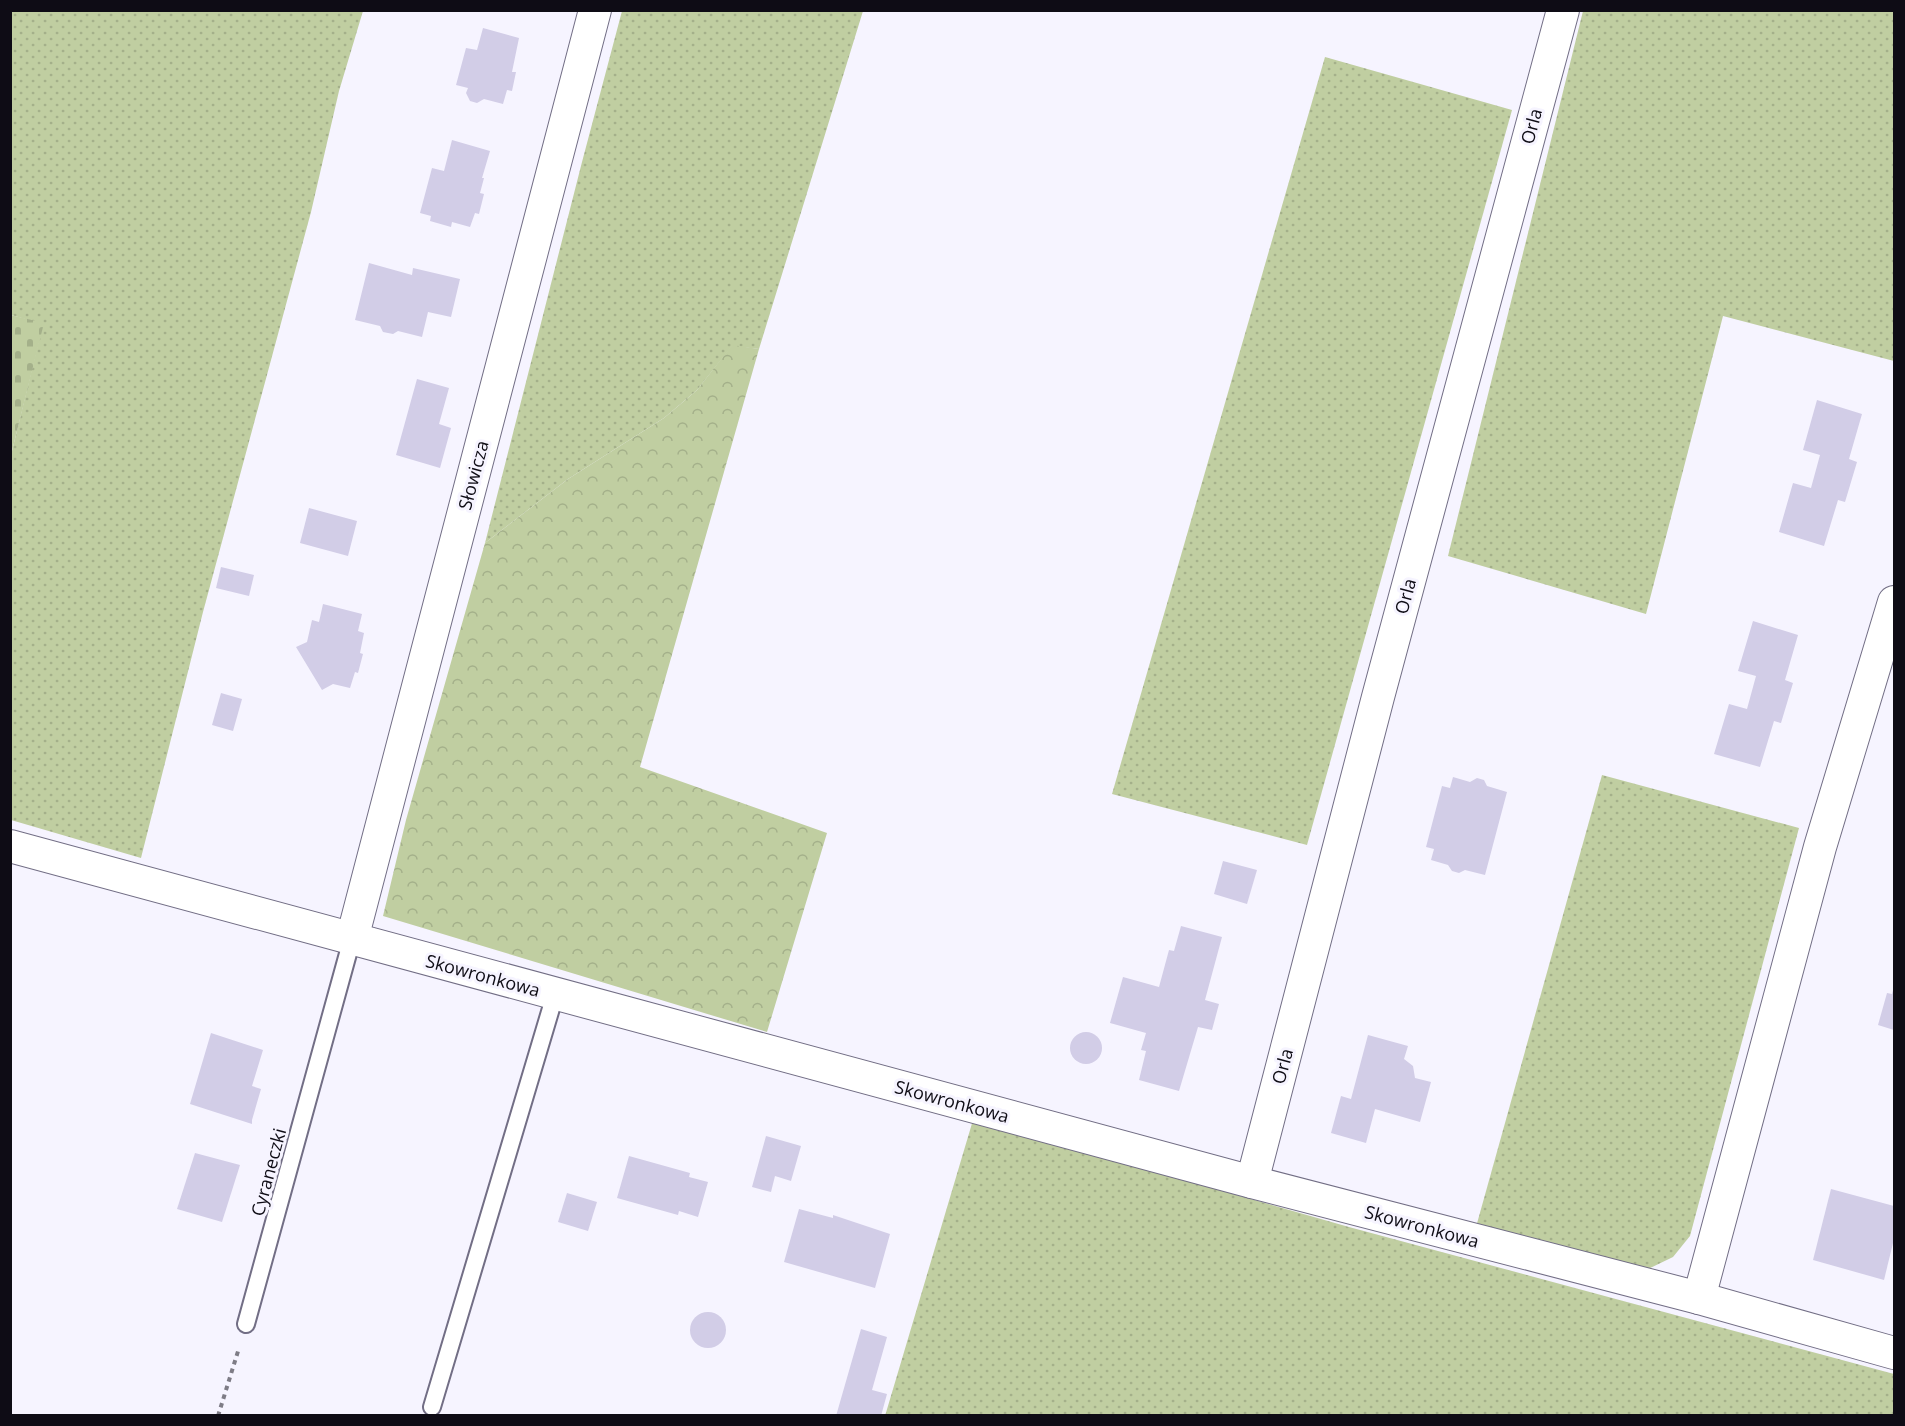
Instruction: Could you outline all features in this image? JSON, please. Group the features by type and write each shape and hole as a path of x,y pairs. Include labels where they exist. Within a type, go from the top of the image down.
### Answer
{"street":[{"name":"Słowicza","path":"352,939 595,10"},
{"name":"Orla","path":"1252,1182 1378,698 1563,10"},
{"path":"1699,1298 1820,847 1894,602"},
{"name":"Skowronkowa","path":"10,846 1252,1182 1699,1298 1894,1353"}],"lane":[{"name":"Cyraneczki","path":"246,1324 352,939"},
{"path":"432,1407 555,995"}],"path":[{"path":"218,1416 246,1324"}],"green space":[{"path":"10,11 363,11 339,91 311,212 203,612 141,858 11,820 11,455 43,324 11,315"},
{"path":"622,11 863,11 759,349 732,346 697,390 664,418 568,479 485,543 582,162"},
{"path":"1583,11 1894,11 1894,361 1723,316 1646,614 1448,556"},
{"path":"1325,57 1512,110 1307,845 1112,794"},
{"path":"10,315 44,323 11,455"},
{"path":"732,345 759,349 640,767 827,833 767,1032 383,916 406,820 485,543 568,479 664,418 697,390"},
{"path":"1602,775 1799,828 1690,1236 1673,1257 1644,1271 1476,1227"},
{"path":"973,1120 1349,1227 1894,1374 1894,1416 885,1416"}],"building":[{"path":"483,28 519,38 512,72 516,72 512,91 507,90 503,104 484,99 477,103 470,101 466,93 468,88 456,85 466,48 477,50"},
{"path":"452,140 490,151 482,178 484,178 480,193 484,194 479,214 475,213 470,227 452,222 451,227 430,221 431,216 420,213 432,168 444,171"},
{"path":"369,263 412,275 413,268 460,279 451,317 428,312 422,337 398,331 393,334 383,332 380,326 355,320"},
{"path":"417,379 449,388 439,424 451,428 440,468 396,455"},
{"path":"1817,400 1862,414 1849,459 1857,462 1845,502 1838,500 1824,546 1779,532 1793,483 1811,488 1820,455 1803,450"},
{"path":"309,508 357,521 348,556 300,543"},
{"path":"221,567 254,575 249,596 216,588"},
{"path":"323,604 362,614 358,631 364,633 360,653 363,654 358,673 355,672 350,688 333,684 322,690 296,647 307,642 312,620 319,622"},
{"path":"1753,621 1798,635 1785,680 1793,683 1781,723 1774,721 1760,767 1714,754 1729,704 1747,709 1756,676 1738,671"},
{"path":"221,693 242,699 233,731 212,725"},
{"path":"1453,777 1470,782 1477,778 1484,780 1487,786 1507,792 1485,875 1465,870 1459,873 1452,871 1448,865 1431,860 1434,849 1426,847 1442,786 1450,788"},
{"path":"1223,861 1257,870 1247,904 1214,894"},
{"path":"1181,926 1222,937 1205,1000 1219,1004 1212,1030 1198,1027 1179,1091 1139,1080 1146,1051 1141,1050 1146,1033 1110,1023 1123,977 1159,987 1169,950 1174,951"},
{"path":"1894,986 1894,1030 1878,1025 1887,993 1892,994"},
{"path":"1086,1032 1097,1037 1102,1048 1097,1059 1086,1064 1075,1059 1070,1048 1075,1037"},
{"path":"211,1033 263,1050 252,1086 261,1089 252,1124 190,1104"},
{"path":"1368,1035 1408,1046 1404,1059 1413,1066 1415,1078 1431,1082 1420,1122 1375,1109 1366,1143 1331,1133 1341,1096 1351,1099"},
{"path":"766,1136 801,1146 791,1181 775,1176 771,1192 752,1187"},
{"path":"195,1153 240,1165 222,1222 177,1209"},
{"path":"629,1156 690,1173 689,1177 708,1182 698,1217 679,1211 678,1215 617,1198"},
{"path":"1831,1189 1894,1206 1894,1239 1884,1280 1813,1260"},
{"path":"567,1193 597,1202 588,1231 558,1222"},
{"path":"799,1209 833,1218 833,1215 890,1234 875,1288 784,1262"},
{"path":"708,1312 720,1318 726,1330 720,1342 708,1348 696,1342 690,1330 696,1318"},
{"path":"861,1329 887,1337 872,1390 887,1394 881,1416 836,1416"}]}
